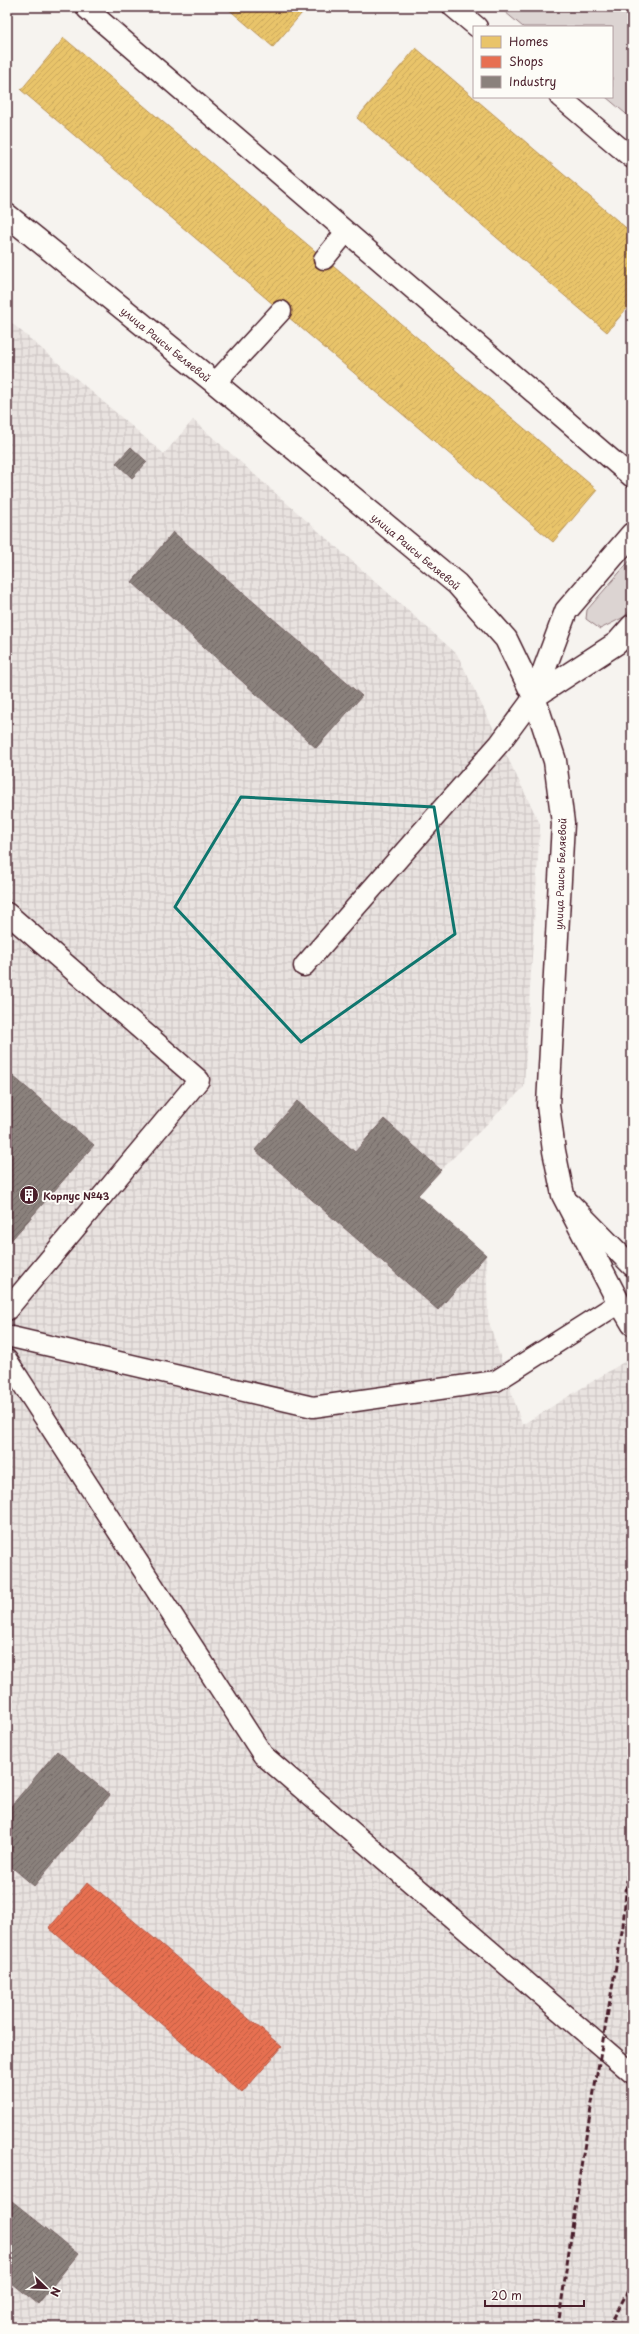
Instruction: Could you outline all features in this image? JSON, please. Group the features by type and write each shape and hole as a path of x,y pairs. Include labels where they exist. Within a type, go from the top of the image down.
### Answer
{"street":[{"name":"улица Раисы Беляевой","path":"7,215 215,384 457,584 506,639 534,697 555,761 563,823 548,1106 554,1151 563,1195 619,1303"},
{"path":"534,697 566,611 632,534"},
{"path":"534,697 617,643 632,626"}],"lane":[{"path":"453,7 476,26"},
{"path":"87,9 632,477"},
{"path":"561,98 632,158"},
{"path":"324,259 346,232"},
{"path":"215,384 281,311"},
{"path":"304,966 500,743 534,697"},
{"path":"7,913 199,1080 7,1310"},
{"path":"563,1195 632,1266"},
{"path":"7,1336 313,1407 496,1381 619,1303 632,1325"},
{"path":"7,1360 263,1755 632,2074"}],"highlighted area":[{"path":"241,797 434,807 455,934 301,1042 175,907"}],"shaded area":[{"path":"499,7 632,7 632,119 607,98 613,98 613,26 522,26"},
{"path":"7,319 164,454 193,420 457,654 540,824 524,1087 418,1195 486,1255 488,1319 522,1425 632,1357 632,2327 7,2327"},
{"path":"632,558 632,608 624,617 600,629 586,619 587,610"}],"building: Homes":[{"path":"226,7 307,7 273,47"},
{"path":"64,38 597,490 553,542 21,90"},
{"path":"416,48 632,233 632,302 607,332 357,118"}],"building: Shops":[{"path":"88,1882 282,2047 242,2093 49,1928"}],"building: Industry":[{"path":"131,447 147,462 132,478 116,463"},
{"path":"173,532 362,696 316,748 132,582"},
{"name":"Корпус №43","path":"7,1071 94,1145 7,1245"},
{"path":"297,1101 355,1152 384,1119 441,1170 418,1195 486,1255 438,1310 255,1150"},
{"path":"57,1751 110,1795 34,1886 7,1863 7,1811"},
{"path":"7,2197 78,2254 38,2304 7,2279"}],"railway":[{"path":"558,2327 582,2160 623,1926 632,1823"},
{"path":"609,2327 632,2283"}],"place":[{"name":"Корпус №43","path":"29,1195"}]}
